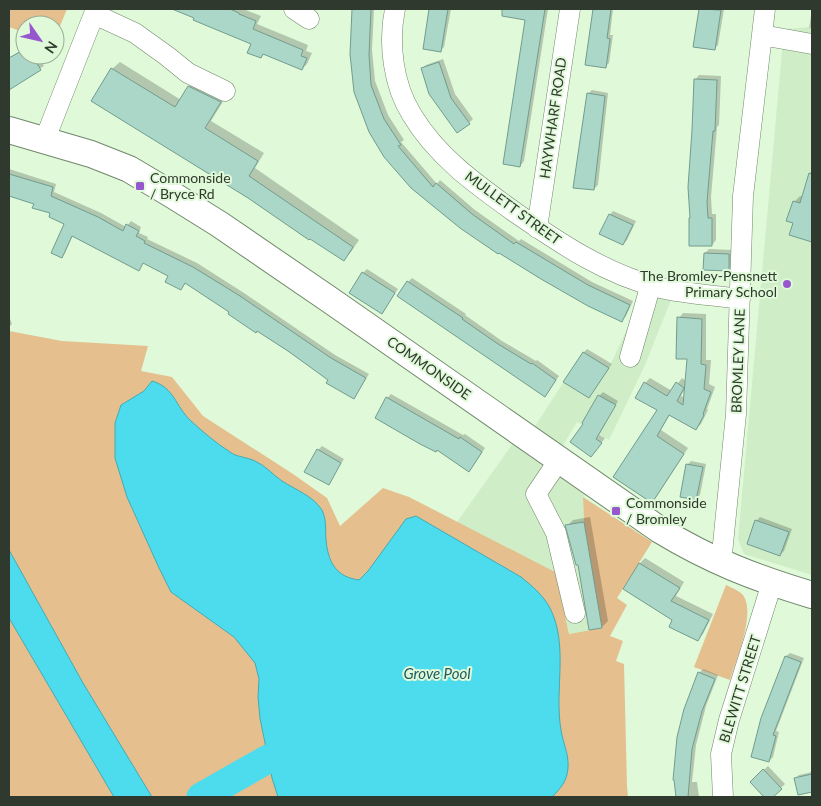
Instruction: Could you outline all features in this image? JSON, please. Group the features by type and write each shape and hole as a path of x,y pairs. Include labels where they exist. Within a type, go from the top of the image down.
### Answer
{"main road":[{"name":"COMMONSIDE","path":"9,130 45,139 129,169 219,224 660,530 721,564 772,583 812,595"}],"street":[{"name":"MULLETT STREET","path":"395,9 393,20 394,71 410,114 432,145 474,184 580,256 661,288 740,299"},
{"name":"HAYWHARF ROAD","path":"537,228 570,9"},
{"name":"BROMLEY LANE","path":"721,564 736,414 743,196 765,9"},
{"path":"45,139 95,12 135,33 188,73 225,91"},
{"path":"762,35 812,44"},
{"path":"630,357 651,284"},
{"path":"559,460 536,494 556,533 575,613"},
{"name":"BLEWITT STREET","path":"723,797 720,754 772,583"}],"shaded area":[{"path":"9,9 67,9 65,15 15,15 15,29 9,27"},
{"name":"The Bromley-Pensnett Primary School","path":"812,27 812,575 744,554 738,539 784,29"},
{"path":"648,283 675,290 645,365 609,440 577,422 556,457 592,483 583,497 584,522 602,628 569,634 568,627 457,522 521,432 528,437 583,352 609,368"},
{"path":"9,331 62,341 148,346 141,371 172,377 203,416 327,498 340,526 383,488 409,497 555,572 569,634 602,628 584,522 583,497 652,542 617,598 627,605 610,636 623,641 616,661 624,664 628,797 9,797"},
{"path":"726,585 743,595 747,613 744,637 730,680 694,667"}],"water":[{"name":"Grove Pool","path":"152,381 166,388 191,421 232,454 259,463 318,505 325,518 327,548 331,562 344,576 359,580 368,571 406,519 416,516 521,577 537,591 550,608 559,637 559,715 568,763 565,781 552,797 278,797 272,778 260,718 259,679 255,663 234,637 171,592 127,497 115,458 115,423 121,405 144,391"},
{"path":"9,550 83,683 152,797 114,797 9,618"}],"building":[{"path":"172,9 230,9 256,21 253,29 303,50 301,56 307,58 302,70 263,54 261,58 247,53 251,44 193,20 194,18"},
{"path":"352,9 371,9 369,55 371,85 384,119 401,145 398,146 433,187 436,183 472,214 514,244 516,242 588,285 630,305 622,322 588,306 541,279 498,254 460,228 411,188 384,157 369,132 354,92 350,54"},
{"path":"429,9 448,9 441,52 423,49"},
{"path":"502,9 545,9 520,167 503,164 525,20 502,16"},
{"path":"593,9 611,9 607,38 610,39 606,68 585,65"},
{"path":"699,9 721,10 715,50 693,47"},
{"path":"15,55 15,65 38,65 41,70 9,90 9,58"},
{"path":"439,62 451,98 470,124 457,133 429,94 421,68"},
{"path":"111,68 175,107 188,86 221,102 205,128 258,161 249,176 353,247 344,261 309,240 248,198 91,101"},
{"path":"694,79 717,80 715,131 713,131 707,202 708,218 712,218 712,246 689,246 688,187"},
{"path":"587,93 605,96 594,190 573,188"},
{"path":"809,173 812,174 812,242 789,235 793,223 786,221 793,201 800,203"},
{"path":"9,174 53,187 51,196 98,217 123,231 126,224 139,231 136,236 145,241 144,243 193,267 240,296 331,358 366,378 354,399 326,383 328,380 288,351 257,331 256,333 228,314 229,312 185,283 181,290 165,282 168,276 143,263 139,271 72,236 62,258 51,253 64,224 49,217 50,213 32,208 34,204 9,196"},
{"path":"609,214 633,225 623,245 599,234"},
{"path":"704,253 729,254 729,271 703,270"},
{"path":"362,272 395,293 382,314 349,293"},
{"path":"407,281 498,344 532,363 556,380 545,397 397,296"},
{"path":"677,317 702,319 701,364 706,365 704,389 711,392 704,415 696,430 669,415 657,436 684,454 652,503 613,477 657,410 635,398 644,382 667,396 676,382 684,388 677,401 683,405 687,359 676,359"},
{"path":"583,352 609,368 589,398 563,382"},
{"path":"598,395 616,405 596,439 602,443 591,457 570,442 583,424"},
{"path":"386,397 459,439 460,437 482,452 469,472 437,450 436,452 420,444 375,418"},
{"path":"317,449 341,463 329,485 304,472"},
{"path":"686,464 703,467 696,500 680,497"},
{"path":"755,520 789,532 780,556 747,544"},
{"path":"584,522 602,628 589,630 578,565 576,565 565,525"},
{"path":"639,563 680,588 671,601 709,620 698,641 669,627 672,620 623,589"},
{"path":"785,656 801,662 773,735 776,736 769,762 751,757 761,718"},
{"path":"698,672 715,679 702,711 692,749 688,797 676,797 673,780 677,737 684,709"},
{"path":"763,769 782,789 773,797 764,797 750,782"},
{"path":"812,774 812,792 798,795 794,778"}],"waterway":[{"path":"201,797 268,759"}],"place":[{"name":"Commonside / Bryce Rd","path":"140,186"},
{"name":"The Bromley-Pensnett Primary School","path":"787,284"},
{"name":"Commonside / Bromley","path":"616,511"}]}
